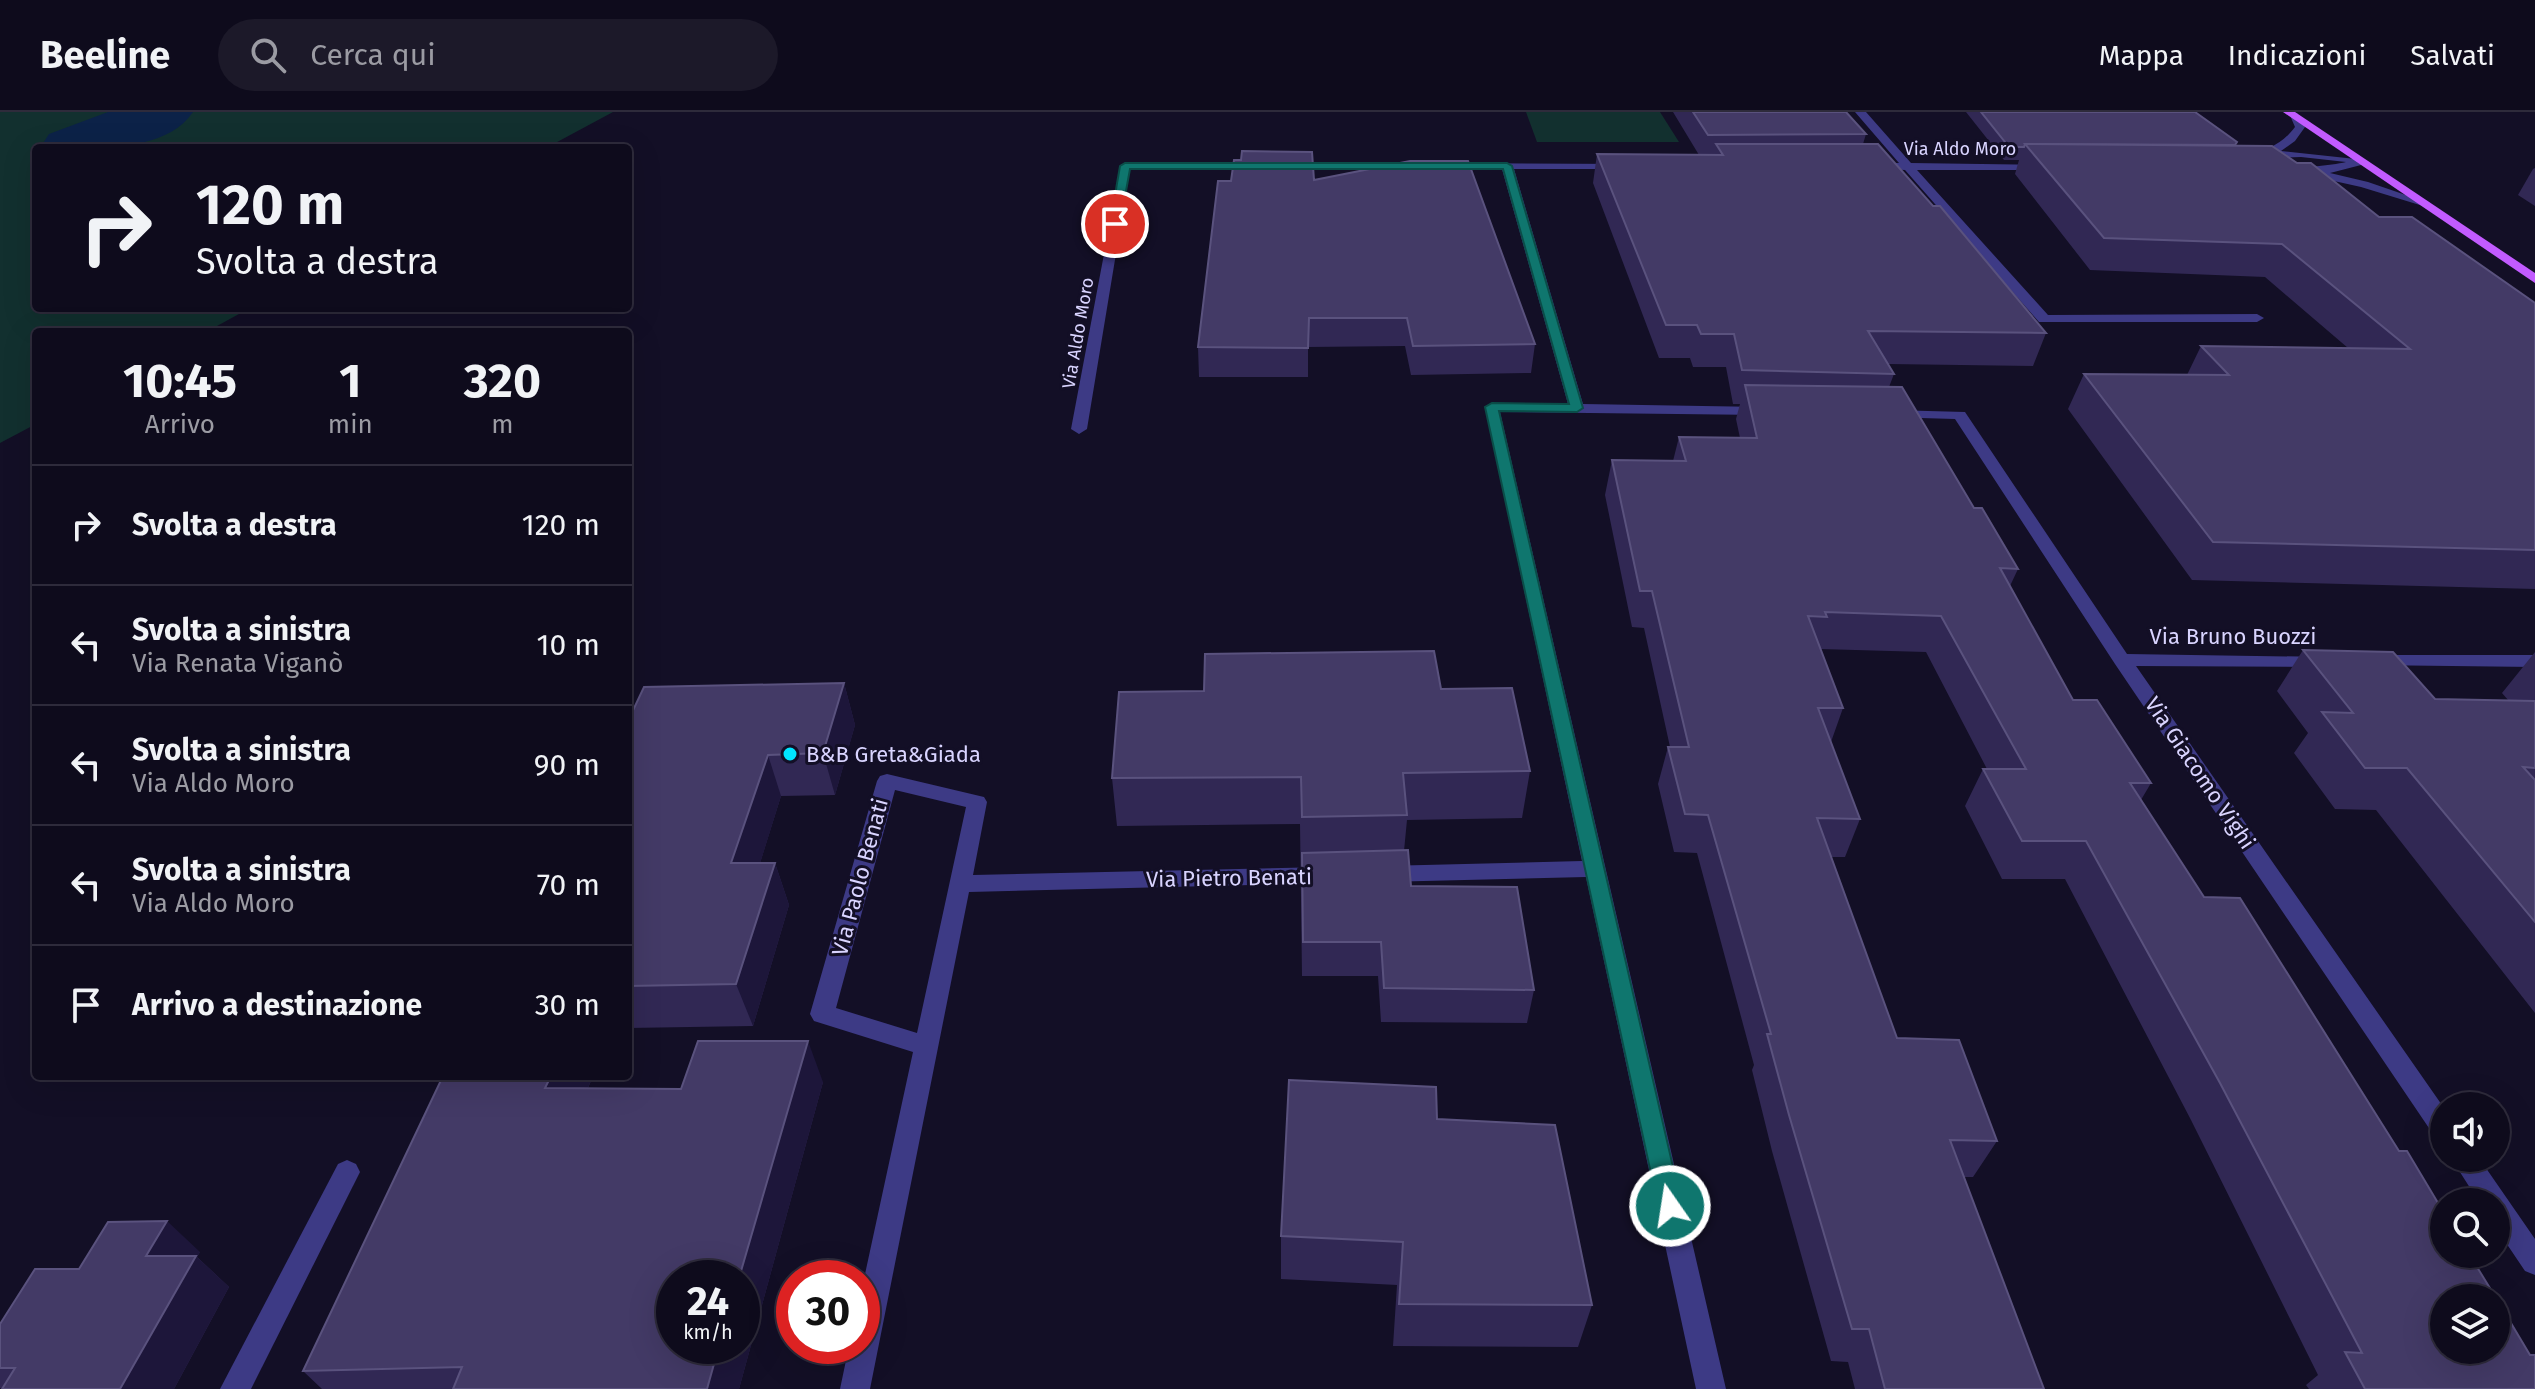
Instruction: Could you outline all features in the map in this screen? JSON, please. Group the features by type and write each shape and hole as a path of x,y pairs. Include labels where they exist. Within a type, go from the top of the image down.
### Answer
{"main road":[{"path":"2291,114 2535,279"}],"street":[{"path":"1860,112 2044,319 2257,318"},
{"path":"2262,155 2286,144 2295,136 2300,127 2291,114"},
{"path":"2236,161 2262,155 2301,154 2361,162"},
{"path":"2279,170 2322,172 2361,162"},
{"name":"Via Aldo Moro","path":"1079,429 1125,166 1629,166"},
{"path":"1507,166 1577,408"},
{"name":"Via Aldo Moro","path":"1862,166 2054,167"},
{"path":"2303,172 2364,184 2423,203"},
{"path":"1711,1389 1492,407 1784,412"},
{"name":"Via Giacomo Vighi","path":"1880,413 1960,415 2122,660 2430,1109"},
{"name":"Via Bruno Buozzi","path":"2122,660 2535,661"},
{"name":"Via Paolo Benati","path":"855,1389 977,802 887,781 822,1014 926,1046"},
{"name":"Via Pietro Benati","path":"960,884 1595,869"},
{"path":"235,1389 347,1172"},
{"path":"2510,1226 2535,1262"}],"green space":[{"path":"0,112 613,112 553,144 32,144 32,312 243,312 213,328 32,328 32,426 0,443"},
{"path":"1526,112 1660,112 1679,142 1537,142"}],"building":[{"path":"1693,112 1846,112 1866,134 1708,135"},
{"path":"1981,112 2195,112 2237,142 2235,145 2025,144 2024,147 2009,147"},
{"path":"1716,144 1878,144 1933,206 1940,206 2046,333 1868,331 1894,374 1742,370 1734,334 1701,334 1697,325 1666,325 1597,154 1723,155"},
{"path":"2025,144 2272,146 2297,163 2311,163 2379,217 2412,217 2535,303 2535,550 2213,542 2084,374 2229,375 2201,346 2410,349 2282,244 2104,238"},
{"path":"1242,151 1312,152 1314,180 1410,161 1468,161 1535,344 1413,346 1407,318 1309,318 1308,348 1198,347 1218,181 1231,181 1234,160 1241,160"},
{"path":"1745,385 1902,387 1974,508 1982,508 2018,569 2000,568 2073,700 2097,700 2151,783 2130,783 2204,897 2240,898 2399,1151 2407,1151 2430,1190 2430,1268 2478,1268 2487,1284 2430,1284 2430,1364 2510,1364 2510,1321 2530,1355 2535,1355 2535,1389 2365,1389 2345,1352 2362,1353 2220,1083 2086,841 2022,841 1983,769 2026,769 1941,616 1825,612 1827,617 1808,616 1843,708 1818,708 1860,819 1817,818 1897,1038 1959,1040 1997,1141 1950,1140 2044,1389 1885,1389 1869,1329 1852,1329 1789,1115 1767,1034 1771,1034 1708,815 1685,814 1668,747 1689,747 1652,591 1640,591 1612,460 1686,461 1679,437 1757,438"},
{"path":"2303,650 2393,652 2435,699 2535,701 2535,768 2523,767 2535,780 2535,922 2407,768 2365,768 2322,712 2353,713"},
{"path":"1434,651 1441,689 1512,688 1530,771 1403,773 1407,815 1302,817 1301,777 1112,778 1119,692 1204,691 1205,654"},
{"path":"844,683 823,753 768,755 731,863 775,863 736,984 632,986 632,712 644,687"},
{"path":"1408,850 1411,886 1517,887 1534,990 1384,988 1381,942 1303,942 1302,853"},
{"path":"698,1041 808,1041 744,1260 656,1260 656,1364 714,1364 707,1389 453,1389 462,1367 303,1371 441,1080 549,1080 545,1088 681,1089"},
{"path":"1289,1080 1436,1087 1437,1119 1555,1125 1592,1305 1399,1304 1403,1242 1281,1236"},
{"path":"167,1221 146,1256 196,1256 120,1389 2,1389 15,1368 0,1368 0,1324 35,1269 79,1269 108,1222"}],"waterway":[{"path":"82,144 163,112"}],"place":[{"name":"B&B Greta&Giada","path":"790,754"}],"route":[{"path":"1115,224 1125,166 1507,166 1577,408 1492,407 1670,1206"}]}
